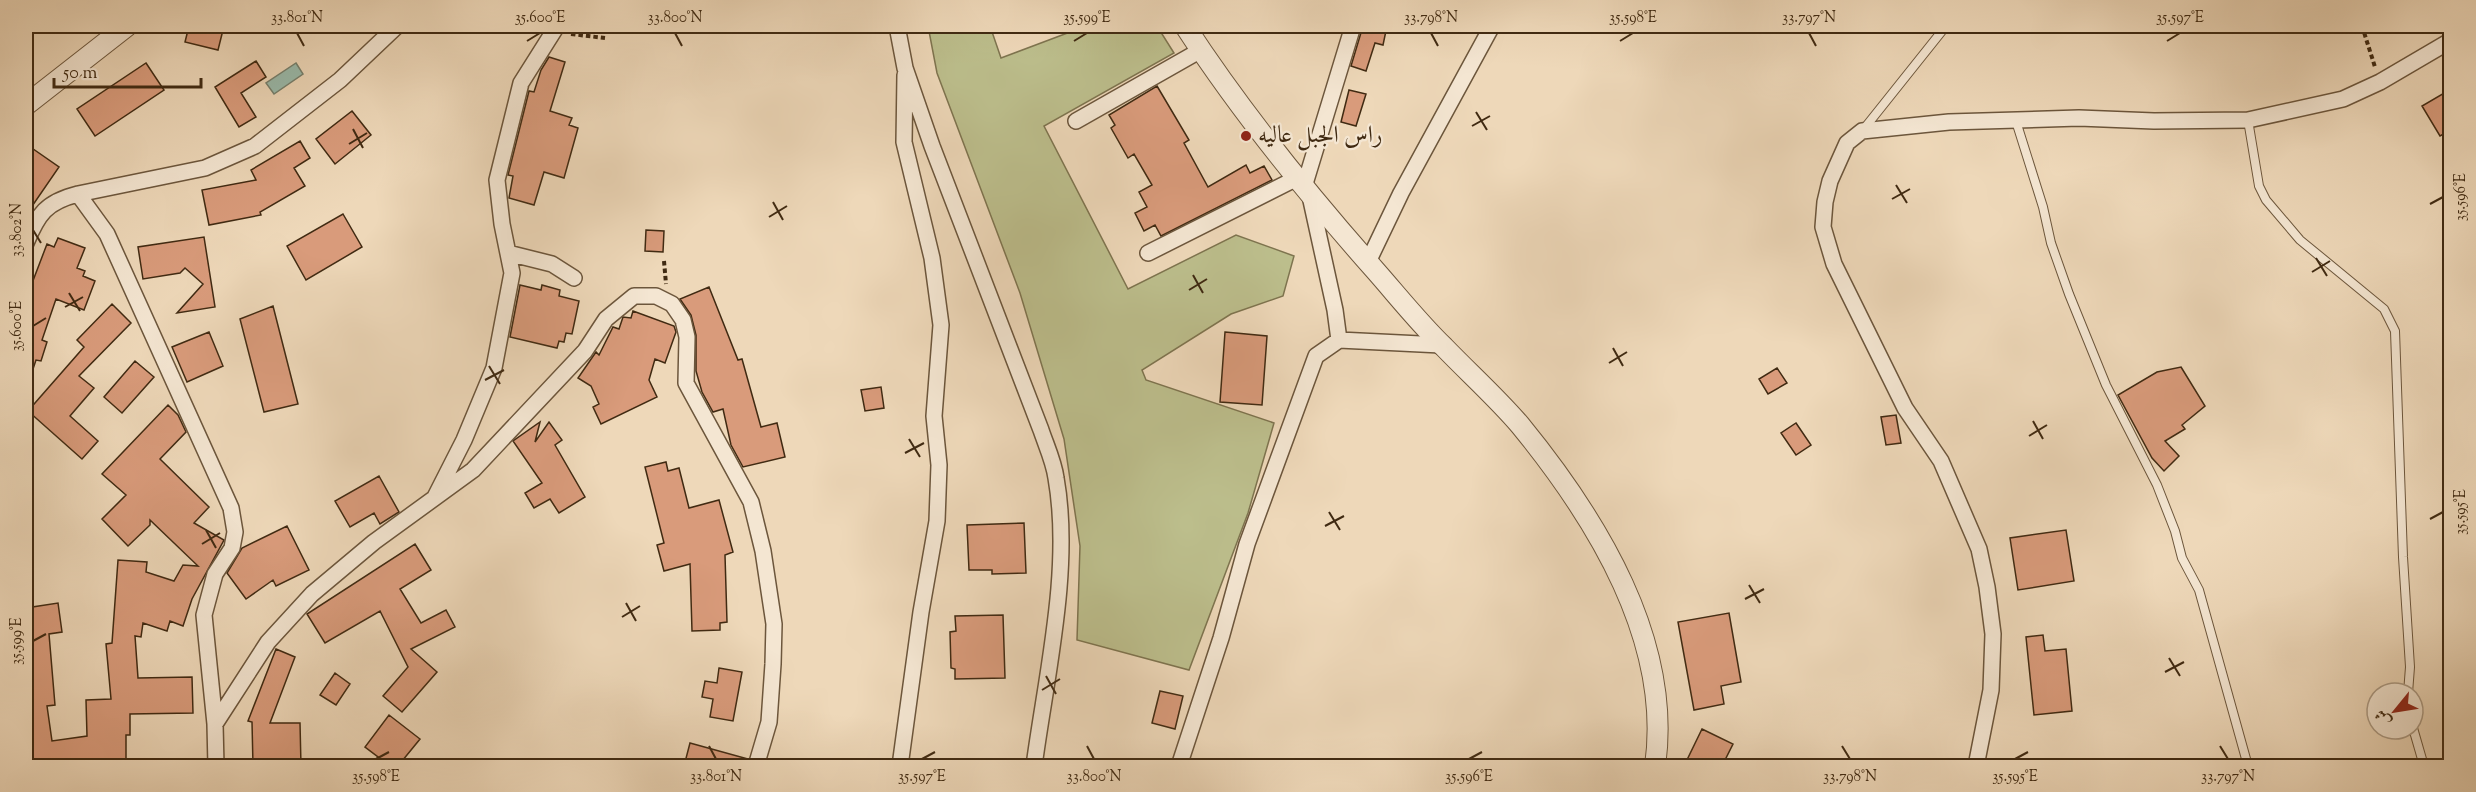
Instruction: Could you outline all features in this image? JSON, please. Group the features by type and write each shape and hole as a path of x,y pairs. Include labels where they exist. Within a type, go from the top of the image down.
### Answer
{"street":[{"path":"26,105 127,26"},
{"path":"26,243 45,207 61,198 205,168 255,146 340,80 397,26"},
{"path":"897,26 905,68 1056,476 1060,518 1057,608 1034,766"},
{"path":"1185,26 1236,102 1304,187 1441,345 1519,424 1581,509 1634,612 1647,652 1654,687 1658,744 1655,766"},
{"path":"1339,340 1335,310 1304,187 1353,26"},
{"path":"1368,261 1401,193 1492,26"},
{"path":"434,499 464,440 494,368 512,273 497,180 521,83 555,29"},
{"path":"1976,766 1991,690 1993,634 1987,587 1979,549 1941,461 1905,408 1862,325 1834,264 1823,226 1825,202 1838,161 1847,143 1862,131 2015,118 2248,120 2343,99 2380,82 2451,41"},
{"path":"1076,122 1201,50"},
{"path":"900,766 921,612 937,521 939,465 934,416 941,325 932,258 904,142 905,68"},
{"path":"1148,253 1304,187"},
{"path":"78,194 107,234 231,508 235,532 232,548 215,574 204,615 215,724 216,766"},
{"path":"508,254 552,264 574,278"},
{"path":"215,724 268,642 312,594 374,543 473,471 585,351 606,319 634,296 656,296 672,304 683,320 687,337 686,383 751,502 763,551 774,624 769,722 756,766"},
{"path":"1179,766 1221,638 1246,544 1316,356 1339,340 1441,345"}],"lane":[{"path":"1862,131 1946,26"},
{"path":"2015,118 2043,207 2051,243 2069,294 2106,385 2157,485 2175,531 2182,558 2199,590 2248,766"},
{"path":"2248,120 2259,186 2266,200 2300,240 2384,309 2395,331 2409,681"},
{"path":"2417,741 2424,766"}],"path":[{"path":"2362,26 2380,82"},
{"path":"555,29 605,38"}],"green space":[{"path":"928,26 990,26 1001,58 1086,26 1157,26 1174,53 1044,126 1128,289 1236,235 1294,256 1283,296 1231,314 1142,370 1146,380 1274,423 1248,513 1189,670 1077,640 1080,546 1064,439 1020,293 937,73"}],"shaded area":[{"path":"296,63 303,74 274,94 266,83"}],"building":[{"path":"189,26 224,26 218,50 185,42"},
{"path":"1363,26 1387,26 1383,45 1375,43 1366,71 1351,66"},
{"path":"549,57 565,62 550,111 572,118 569,125 578,128 564,178 544,172 534,205 509,198 513,176 508,175 529,91 534,92 541,70"},
{"path":"256,61 266,77 241,93 256,117 239,127 215,87"},
{"path":"146,63 164,90 95,136 77,109"},
{"path":"1157,86 1189,140 1184,143 1208,187 1246,165 1250,173 1264,166 1272,180 1161,236 1155,225 1144,231 1135,213 1147,207 1139,192 1152,185 1134,154 1128,158 1111,128 1115,125 1109,115"},
{"path":"2451,89 2451,130 2440,136 2422,106"},
{"path":"1349,90 1366,94 1356,126 1341,122"},
{"path":"352,111 371,135 335,164 316,139"},
{"path":"300,141 310,158 294,168 305,186 260,212 261,215 209,225 202,190 256,180 251,170"},
{"path":"26,144 59,167 26,215"},
{"path":"343,214 362,247 306,280 287,246"},
{"path":"646,230 664,231 663,252 645,251"},
{"path":"204,237 215,307 177,313 203,284 185,268 180,273 143,279 138,247"},
{"path":"58,238 85,248 77,268 85,271 83,276 95,281 84,310 56,299 42,340 47,342 41,361 36,360 29,381 26,381 26,299 47,244 54,247"},
{"path":"520,285 541,290 542,285 560,290 559,296 579,301 572,334 566,333 564,342 559,341 557,348 510,337"},
{"path":"709,287 738,360 742,359 761,427 777,423 785,457 743,467 731,445 723,409 713,412 702,392 696,371 696,335 691,315 680,299"},
{"path":"112,304 131,323 79,376 94,388 70,416 98,441 82,459 28,411 84,347 77,340"},
{"path":"273,306 298,404 264,412 240,319"},
{"path":"633,311 674,326 676,332 665,363 655,359 649,380 657,397 601,424 593,407 599,404 591,386 578,378 596,352 599,355 613,327 619,329 623,317 631,318"},
{"path":"209,332 223,366 187,382 172,347"},
{"path":"1225,332 1267,336 1262,405 1220,402"},
{"path":"135,361 154,377 122,413 104,397"},
{"path":"2181,367 2205,406 2182,425 2185,429 2165,441 2179,456 2164,471 2152,458 2118,395 2157,372"},
{"path":"1777,368 1787,383 1768,394 1759,379"},
{"path":"881,387 884,408 865,411 861,390"},
{"path":"168,405 178,415 186,432 160,459 209,507 194,523 224,540 192,599 183,626 170,621 167,631 143,623 141,637 135,636 138,678 192,677 193,713 130,714 130,735 126,735 126,766 31,766 26,732 26,608 58,603 62,632 49,634 55,705 47,706 52,741 87,736 86,700 111,699 106,644 112,643 118,560 147,562 146,572 174,581 183,565 198,566 150,520 150,525 128,546 102,519 126,495 102,474"},
{"path":"1896,415 1901,443 1886,445 1881,417"},
{"path":"540,422 535,442 549,422 562,440 555,445 585,497 559,513 550,499 534,508 525,493 542,483 513,441"},
{"path":"1796,423 1811,445 1796,455 1781,433"},
{"path":"666,462 668,471 679,468 689,508 719,500 733,552 725,555 727,622 720,623 720,630 692,631 690,564 664,571 657,545 664,543 645,467"},
{"path":"379,476 399,512 380,524 374,513 350,527 335,501"},
{"path":"1024,523 1026,573 992,574 992,570 969,570 967,525"},
{"path":"287,526 309,570 276,586 273,580 246,599 227,573 242,548"},
{"path":"2066,530 2074,581 2018,590 2010,538"},
{"path":"415,544 431,570 400,589 421,623 446,610 455,627 411,649 437,672 402,712 383,696 408,667 380,611 325,643 307,614"},
{"path":"1729,613 1741,682 1721,686 1724,704 1694,710 1678,622"},
{"path":"1003,615 1005,678 955,679 955,669 951,668 950,632 956,631 955,616"},
{"path":"2043,635 2045,651 2066,649 2072,711 2034,715 2026,637"},
{"path":"276,649 295,657 270,723 300,723 301,766 253,766 252,722 248,721"},
{"path":"719,668 742,672 733,721 710,717 713,699 702,697 705,681 717,683"},
{"path":"335,673 350,684 336,705 320,695"},
{"path":"1160,691 1183,696 1175,729 1152,723"},
{"path":"389,715 420,739 398,766 371,766 378,757 365,747"},
{"path":"1702,729 1733,744 1722,766 1684,766"},
{"path":"690,743 748,759 746,766 684,766"}],"place":[{"name":"راس الجبل عاليه","path":"1246,136"}]}
